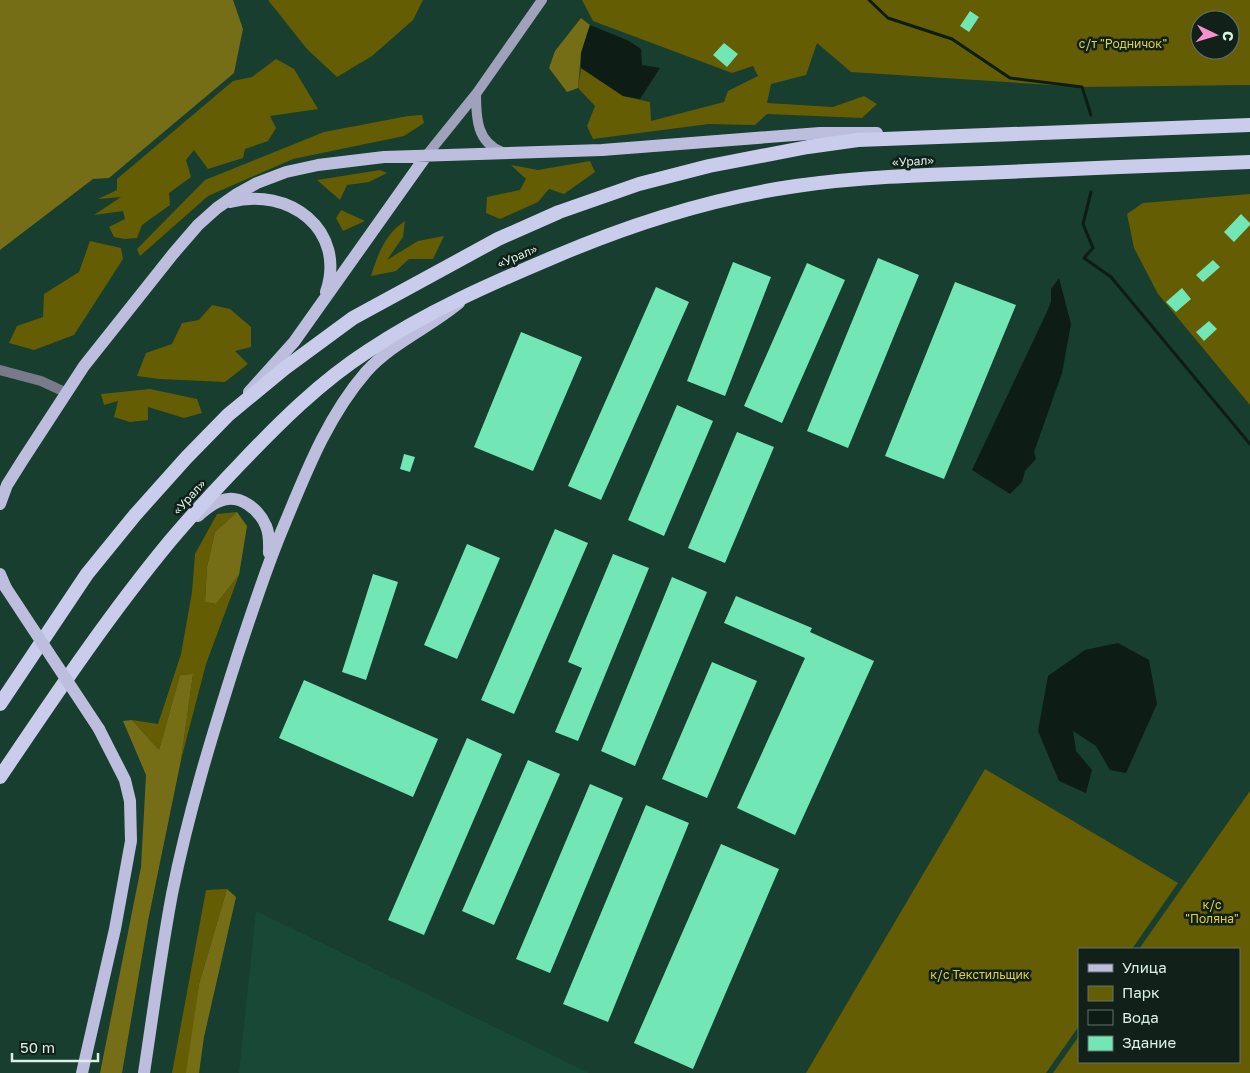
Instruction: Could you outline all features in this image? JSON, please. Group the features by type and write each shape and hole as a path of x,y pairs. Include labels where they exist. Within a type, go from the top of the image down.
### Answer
{"highway":[{"name":"«Урал»","path":"0,704 87,574 147,501 228,415 285,368 354,318 498,240 559,212 639,184 709,166 808,146 858,140 1250,125"},
{"name":"«Урал»","path":"0,777 82,657 140,579 170,541 255,448 321,386 367,351 472,292 592,240 649,221 700,206 796,186 921,175 1250,162"}],"main road":[{"path":"228,415 294,342 426,156 476,94 542,0"},
{"path":"476,94 478,123 483,138 492,148 506,153"},
{"path":"0,504 7,486 24,458 84,366 173,254 198,225 217,208 237,194 286,172 318,164 354,160 602,150 820,133 880,133 932,137"},
{"path":"217,208 232,201 250,198 271,199 288,204 304,213 317,227 327,246 331,264 329,283 322,303"},
{"path":"144,1073 172,894 199,779 269,561 289,513 323,434 346,397 367,371 396,345 446,314 472,292"},
{"path":"170,541 211,505 222,500 238,499 253,507 266,526 269,538 269,561"},
{"path":"0,574 6,588 99,729 125,780 130,801 131,841 115,930 82,1073"}],"street":[{"path":"0,370 41,381 67,392"}],"shaded area":[{"path":"0,0 233,0 243,29 234,73 109,178 93,179 0,250"},
{"path":"581,18 590,25 581,53 578,88 567,92 549,68 555,51"},
{"path":"237,512 247,526 239,575 216,604 205,602 207,567 215,532"},
{"path":"193,674 181,760 148,921 122,1073 100,1073 141,867 146,775 123,721 132,720 159,750 180,675"},
{"path":"227,889 236,897 204,1037 199,1073 186,1073 199,984"},
{"path":"256,911 589,1073 239,1073"}],"green space":[{"path":"268,0 423,0 413,20 372,56 337,77 307,49"},
{"name":"с/т \"Родничок\"","path":"582,0 1250,0 1250,85 1082,87 851,72 817,43 806,75 771,84 767,103 833,107 864,96 877,104 862,118 767,114 755,125 709,124 593,139 587,126 595,106 578,88 581,68 623,96 650,102 651,121 724,102 728,91 758,76 753,66 732,73 593,21"},
{"path":"276,59 294,69 318,109 270,116 276,128 268,141 245,149 243,158 208,169 194,150 186,160 191,177 169,193 170,205 142,225 137,238 125,239 114,237 109,227 125,219 123,211 94,215 121,197 98,199 117,190 117,179 233,81 252,77"},
{"path":"422,115 424,123 404,136 293,159 208,196 140,256 137,249 205,180 324,132"},
{"path":"590,161 595,172 564,194 549,189 538,202 500,219 486,213 487,197 520,190 526,179 511,165 538,170"},
{"path":"380,170 387,173 369,182 347,185 340,200 317,180"},
{"path":"1250,194 1250,405 1158,294 1134,248 1127,214 1143,203"},
{"path":"341,210 365,221 343,231 336,218"},
{"path":"405,221 403,237 387,260 418,241 444,236 433,259 409,259 396,271 371,276 387,238"},
{"path":"90,241 121,248 123,259 74,335 34,350 9,343 17,326 43,317 44,294 79,272"},
{"path":"212,305 230,309 251,327 251,347 235,351 248,364 225,382 137,376 146,353 172,344 182,323 199,320"},
{"path":"150,389 197,399 202,413 184,418 148,407 148,420 130,422 114,417 118,401 104,405 101,394"},
{"path":"237,512 215,532 207,567 205,602 216,604 239,575 206,664 181,760 193,674 180,675 159,750 132,720 158,724 181,654 192,592 195,554 217,514"},
{"name":"к/с Текстильщик","path":"985,769 1178,883 1133,948 1078,948 1078,1027 1046,1073 806,1073"},
{"name":"к/с \"Поляна\"","path":"1250,791 1250,1073 1053,1073 1078,1037 1078,1063 1240,1063 1240,948 1140,948"},
{"path":"227,889 199,984 187,1073 172,1073 206,890"}],"water":[{"path":"590,25 629,41 641,49 642,65 660,68 640,99 623,96 581,68 581,53"},
{"path":"1059,278 1071,324 1062,373 1034,452 1036,459 1025,471 1022,482 1010,494 972,470 1045,316 1051,302 1051,289"},
{"path":"1118,643 1149,660 1157,704 1126,773 1110,770 1096,746 1073,731 1076,751 1092,770 1086,793 1059,781 1038,731 1048,676 1085,650"}],"building":[{"path":"970,11 979,17 969,32 960,26"},
{"path":"724,43 738,54 727,67 713,55"},
{"path":"1241,214 1250,225 1234,242 1224,232"},
{"path":"878,258 919,275 848,448 807,431"},
{"path":"1213,260 1220,267 1203,282 1196,275"},
{"path":"733,262 771,277 725,396 687,381"},
{"path":"807,263 845,280 782,423 744,406"},
{"path":"955,282 1016,305 944,479 885,456"},
{"path":"656,287 689,302 601,500 568,486"},
{"path":"1182,288 1191,299 1176,312 1166,302"},
{"path":"1209,321 1217,329 1204,341 1196,332"},
{"path":"521,332 582,357 533,471 474,447"},
{"path":"677,405 713,421 664,536 628,520"},
{"path":"737,432 774,447 725,563 688,548"},
{"path":"404,454 415,457 410,472 400,469"},
{"path":"555,529 588,543 514,714 481,700"},
{"path":"467,544 500,558 457,659 424,645"},
{"path":"613,554 649,568 578,741 555,732 582,668 568,662"},
{"path":"373,574 398,582 366,680 342,672"},
{"path":"672,577 707,592 635,766 601,751"},
{"path":"736,596 812,628 810,632 874,661 795,835 737,808 805,658 724,623"},
{"path":"712,662 757,681 707,798 662,779"},
{"path":"304,680 438,739 413,797 279,738"},
{"path":"467,738 502,754 424,935 388,920"},
{"path":"528,760 560,774 494,925 462,911"},
{"path":"590,784 623,798 550,973 516,959"},
{"path":"646,805 689,823 608,1022 563,1004"},
{"path":"721,844 779,869 693,1069 634,1043"}],"waterway":[{"path":"869,0 888,18 952,39 1010,78 1082,87 1091,115"},
{"path":"1091,192 1083,224 1093,248 1084,258 1111,277 1250,444"}]}
